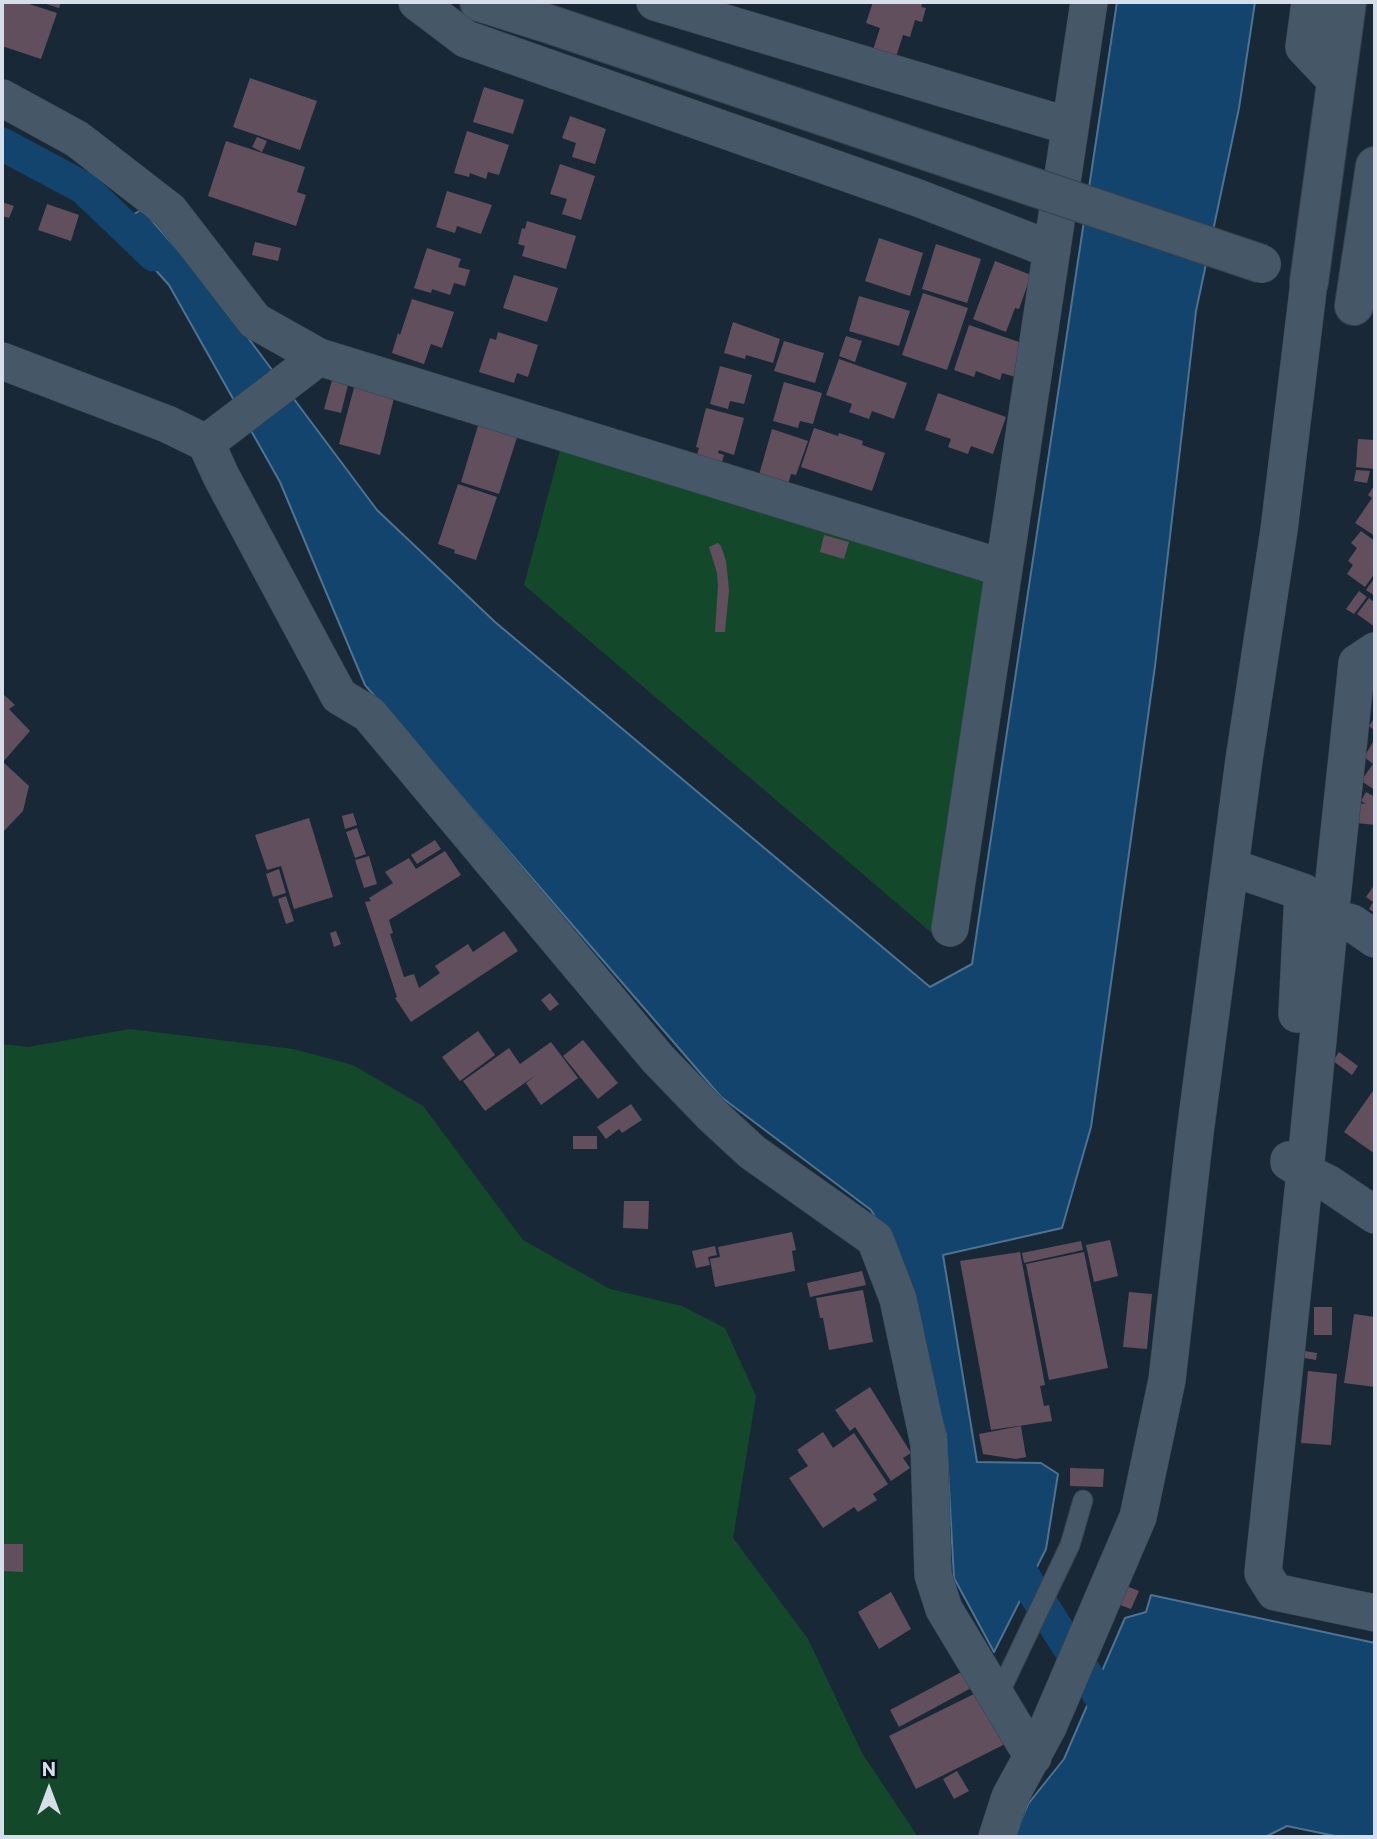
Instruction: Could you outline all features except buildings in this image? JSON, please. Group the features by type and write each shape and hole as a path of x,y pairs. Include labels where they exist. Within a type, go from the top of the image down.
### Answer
{"street":[{"path":"417,2 466,39 918,198 1052,250"},
{"path":"479,2 1262,264 1309,282 1365,313 1375,166"},
{"path":"655,2 1069,126"},
{"path":"950,928 1089,2"},
{"path":"1310,2 1304,47 1336,80"},
{"path":"997,1837 1010,1797 1040,1742 1138,1517 1167,1380 1193,1147 1244,760 1279,530 1347,2"},
{"path":"2,98 77,139 170,211 255,321 319,358 1003,568"},
{"path":"206,443 319,358"},
{"path":"2,361 167,424 206,443 220,476 339,696 369,715 658,1059 712,1115 752,1152 875,1239 898,1299 929,1444 933,1575 944,1609 1003,1686 1040,1742"},
{"path":"1375,651 1357,663 1263,1573 1275,1592 1375,1613"},
{"path":"1230,867 1303,892 1289,1162 1329,1184 1375,1215"},
{"path":"1330,917 1352,923 1375,939"}],"lane":[{"path":"1003,1686 1070,1545 1083,1500"}],"green space":[{"path":"562,443 972,571 988,583 988,598 933,934 524,585"},
{"path":"130,1029 293,1049 353,1065 423,1106 523,1240 610,1289 682,1306 725,1328 756,1396 733,1538 808,1639 862,1753 918,1837 2,1837 2,1044 28,1047"}],"water":[{"path":"1117,2 1255,2 1239,108 1196,311 1155,666 1091,1127 1062,1228 943,1255 977,1462 1041,1463 1058,1474 1046,1549 994,1652 954,1578 946,1435 900,1260 871,1210 721,1097 365,685 280,482 169,285 116,226 142,209 210,287 377,510 495,622 930,987 972,964"},
{"path":"1151,1595 1375,1643 1375,1837 1340,1837 1287,1826 1265,1837 1014,1837 1028,1804 1064,1759 1125,1618 1146,1612"}],"waterway":[{"path":"2,144 84,188 154,255"},
{"path":"1003,1544 1116,1721 1122,1722"}]}
